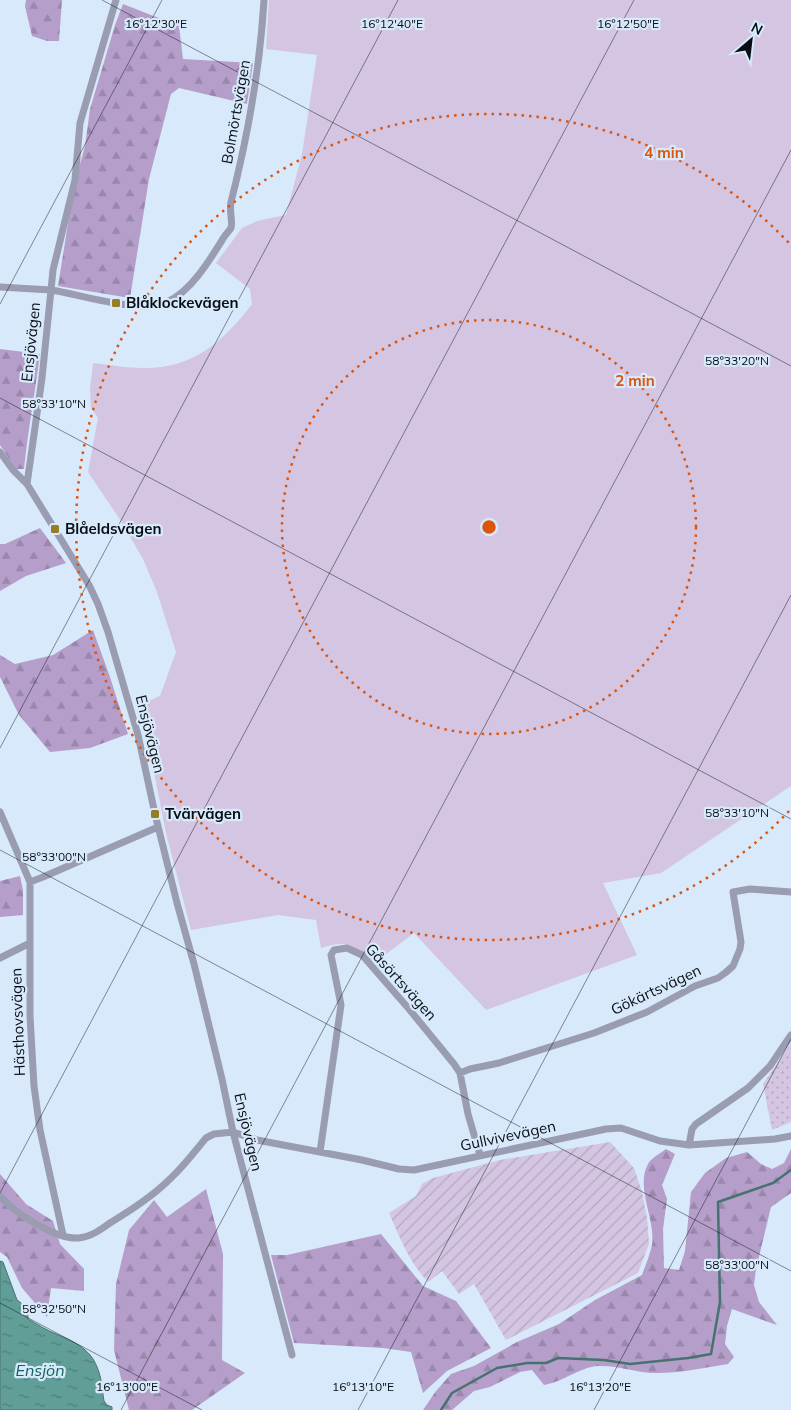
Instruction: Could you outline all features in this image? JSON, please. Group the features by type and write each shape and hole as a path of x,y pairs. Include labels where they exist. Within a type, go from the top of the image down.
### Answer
{"street":[{"path":"0,287 51,290 53,270 75,180 80,123 116,0"},
{"name":"Bolmörtsvägen","path":"232,227 230,209 243,157 255,92 264,0"},
{"name":"Ensjövägen","path":"232,227 192,282 167,302 146,306 129,305 51,290 42,378 27,484 89,585 98,604 138,735 158,827 194,964 233,1132 292,1355"},
{"path":"0,452 12,470 27,484"},
{"name":"Hästhovsvägen","path":"0,812 30,882 30,1016 34,1086 40,1130 63,1235"},
{"path":"30,882 158,827"},
{"name":"Gökärtsvägen","path":"460,1073 594,1034 648,1012 695,986 718,978 733,966 740,949 740,929 733,892 750,889 791,892"},
{"path":"0,958 30,943"},
{"name":"Gåsörtsvägen","path":"320,1152 341,1005 331,955 334,950 347,948 362,955 410,1009 460,1073 468,1114 480,1155"},
{"path":"689,1145 692,1129 696,1124 748,1088 770,1066 791,1035"},
{"name":"Gullvivevägen","path":"233,1132 257,1140 399,1169 414,1170 480,1155 621,1128 660,1141 689,1145 775,1139 791,1136"},
{"path":"0,1196 30,1219 51,1231 79,1238 100,1230 125,1214 171,1178 206,1138 214,1134 233,1132"}],"shaded area":[{"path":"269,0 791,0 791,786 661,873 603,883 637,955 486,1010 414,933 374,963 355,948 345,944 321,948 316,920 278,915 191,930 166,833 147,736 137,706 160,696 176,652 157,592 143,559 121,521 88,472 98,418 91,408 90,389 93,363 143,368 177,364 192,358 218,341 252,304 250,289 216,263 242,228 257,221 286,215 302,154 317,55 266,49"},
{"path":"791,1043 791,1122 772,1130 763,1084"},
{"path":"610,1142 634,1168 642,1192 649,1244 638,1273 506,1340 474,1284 459,1294 442,1271 428,1282 410,1258 389,1213 416,1196 422,1184 433,1178 500,1160"}],"green space":[{"path":"26,0 62,0 59,41 47,41 32,36 25,6"},
{"path":"123,4 179,26 183,59 253,63 247,104 179,88 171,94 149,179 130,298 58,286 74,186 85,146 90,109"},
{"path":"0,349 40,354 24,469 16,469 0,445"},
{"path":"40,528 66,563 26,576 0,591 0,544 5,544"},
{"path":"93,630 128,734 90,748 50,752 19,715 0,677 0,655 15,664 53,655"},
{"path":"20,876 23,890 23,915 0,917 0,881"},
{"path":"666,1149 675,1154 662,1185 667,1199 663,1229 664,1268 679,1270 685,1251 691,1192 705,1173 726,1158 747,1152 761,1164 772,1169 784,1163 791,1149 791,1193 771,1207 754,1285 759,1302 777,1325 732,1309 727,1326 725,1344 734,1357 728,1364 656,1373 598,1366 544,1385 532,1370 520,1372 490,1387 474,1391 452,1410 423,1410 451,1374 474,1366 517,1342 559,1324 595,1300 642,1275 652,1245 651,1225 645,1194 645,1173 649,1162"},
{"path":"0,1174 26,1204 53,1221 60,1244 84,1269 84,1291 51,1288 47,1317 22,1288 7,1257 0,1252"},
{"path":"206,1189 223,1254 222,1360 245,1373 192,1410 129,1410 114,1350 116,1284 129,1230 154,1200 167,1217"},
{"path":"381,1234 423,1286 456,1301 491,1348 447,1371 423,1393 411,1352 383,1348 294,1343 271,1255 287,1255"}],"water":[{"name":"Ensjön","path":"0,1261 3,1262 17,1300 26,1308 28,1319 74,1343 85,1350 94,1360 99,1371 104,1401 112,1407 112,1410 0,1410"}],"waterway":[{"path":"441,1410 452,1393 497,1368 527,1363 546,1363 558,1358 604,1360 630,1364 711,1354 720,1302 718,1202 773,1183 791,1170"}],"place":[{"name":"Blåklockevägen","path":"116,303"},
{"name":"Blåeldsvägen","path":"55,529"},
{"name":"Tvärvägen","path":"155,814"}]}
